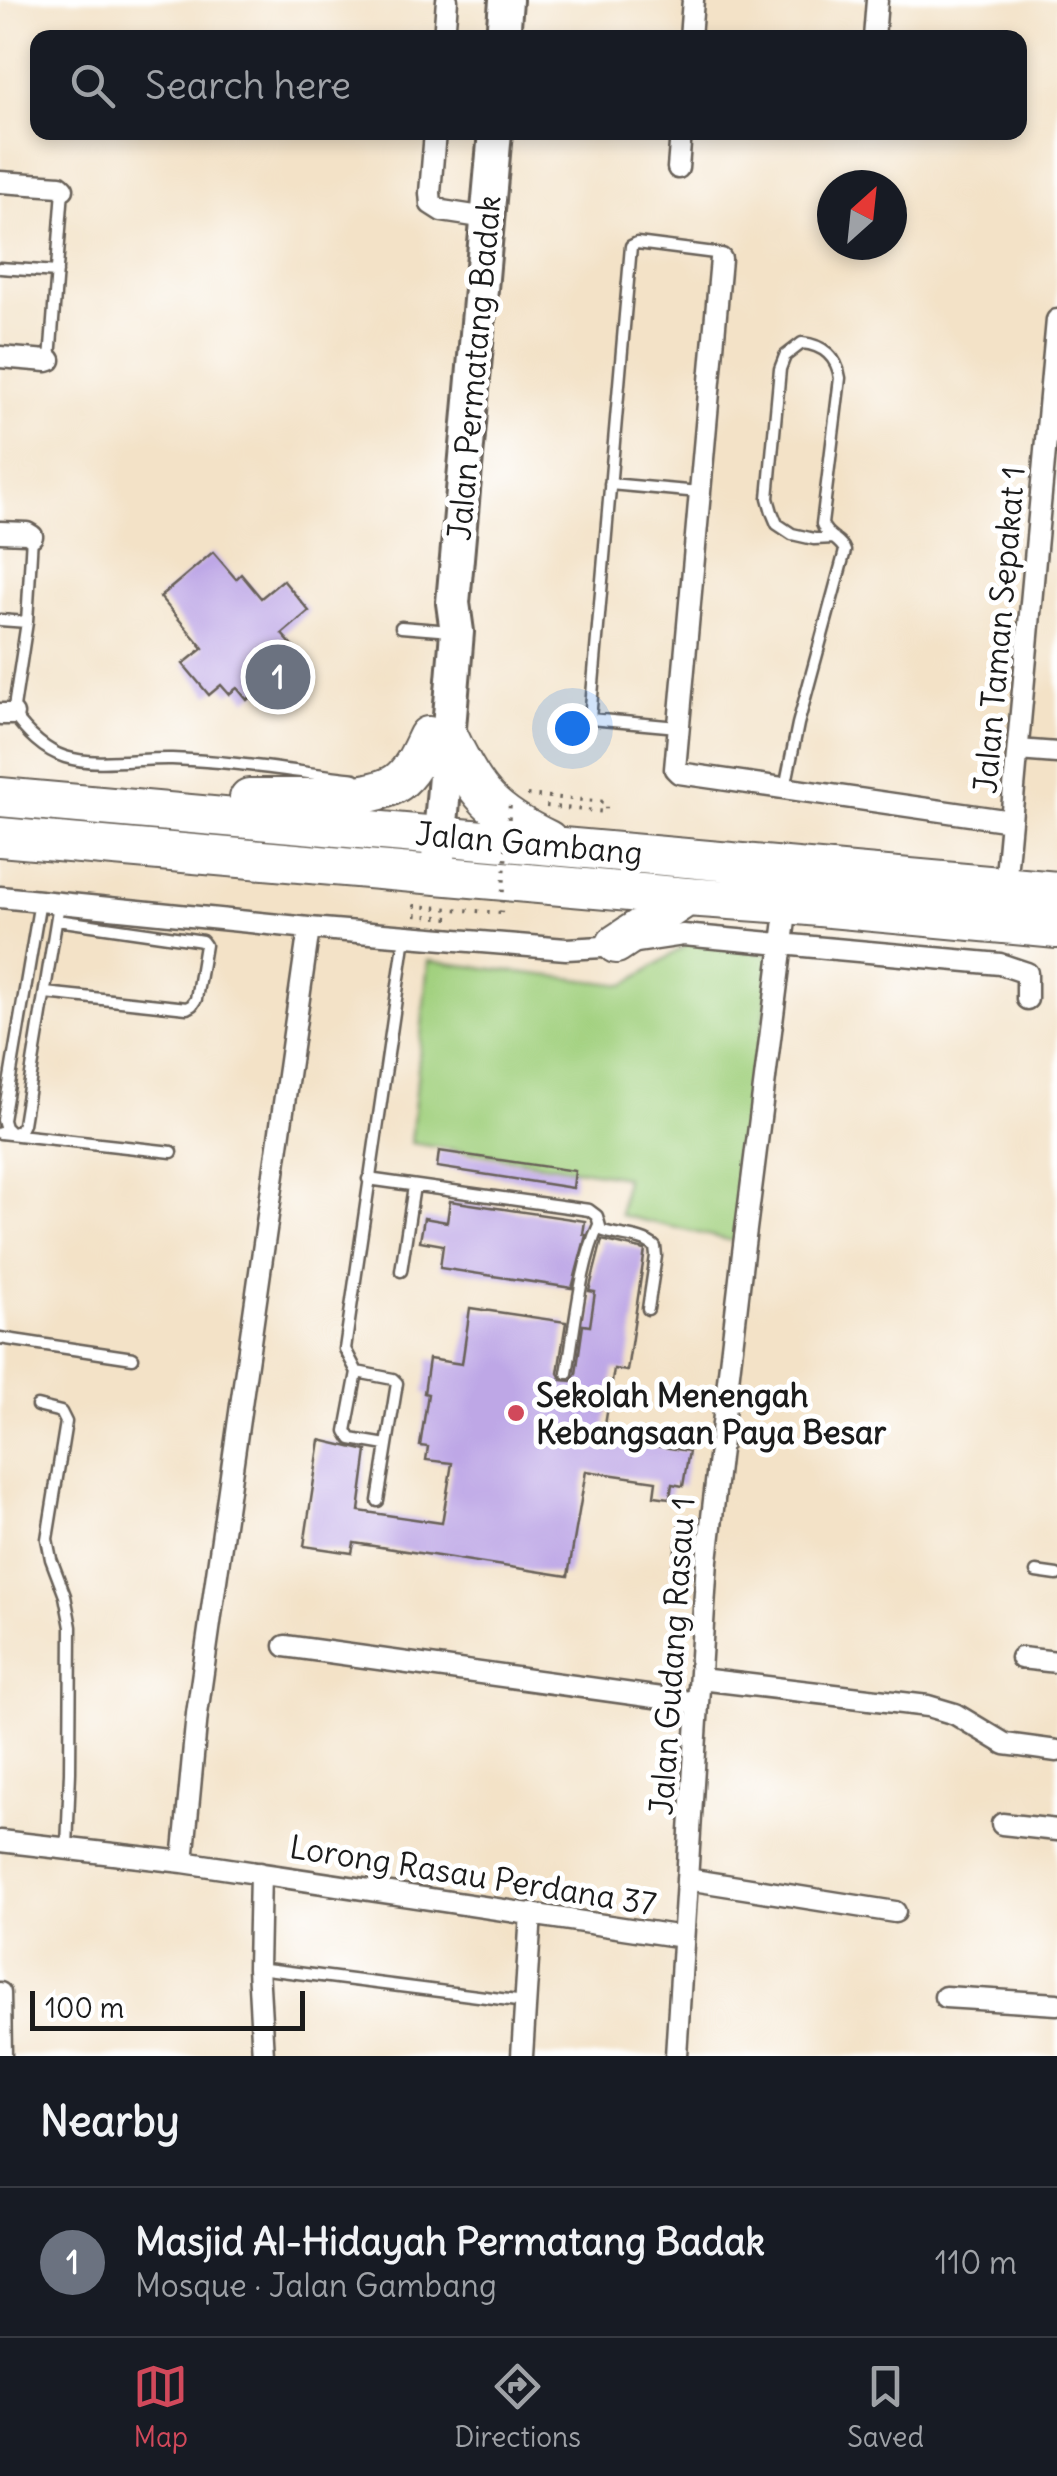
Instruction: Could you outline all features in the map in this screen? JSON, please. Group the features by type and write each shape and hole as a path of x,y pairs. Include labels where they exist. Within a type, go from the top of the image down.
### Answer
{"highway":[{"path":"77,803 358,795 396,783 439,736 490,804 519,825 560,846"},
{"name":"Jalan Gambang","path":"0,797 1057,891"},
{"name":"Jalan Gambang","path":"0,837 1057,929"},
{"path":"616,944 687,897"}],"main road":[{"path":"504,30 506,0"},
{"name":"Jalan Permatang Badak","path":"425,874 452,622 493,140"}],"street":[{"path":"445,30 447,0"},
{"path":"691,30 693,0"},
{"path":"875,30 878,0"},
{"path":"434,140 431,204 442,211 487,218"},
{"path":"678,168 680,140"},
{"path":"0,182 64,188"},
{"path":"720,259 675,769 680,773 1011,820"},
{"name":"Jalan Taman Sepakat 1","path":"1005,886 1057,320"},
{"path":"0,356 50,360"},
{"path":"0,532 32,536"},
{"path":"1018,750 1057,754"},
{"path":"0,897 52,908 566,949 683,935 1000,964 1026,973 1027,999"},
{"name":"Jalan Gudang Rasau 1","path":"676,2056 707,1560 787,904"},
{"path":"183,1862 197,1714 309,928"},
{"path":"286,1646 698,1702"},
{"path":"1021,1658 1057,1662"},
{"path":"700,1679 942,1708 1005,1744 1057,1750"},
{"path":"1002,1824 1057,1830"},
{"name":"Lorong Rasau Perdana 37","path":"0,1841 183,1862 684,1937"},
{"path":"257,1873 263,2056"},
{"path":"687,1879 895,1912"},
{"path":"522,2056 531,1914"},
{"path":"0,1993 1,2056"},
{"path":"945,1997 1057,2004"}],"lane":[{"path":"50,360 64,188"},
{"path":"678,726 590,719 610,484 632,246 636,243 715,253 720,259"},
{"path":"0,268 57,272"},
{"path":"785,788 798,724 845,551 842,544 824,530 822,524 840,378 838,366 815,344 802,343 785,356 780,369 768,498 777,524 792,534 834,538"},
{"path":"610,484 700,492"},
{"path":"32,536 28,622 6,714 42,745 56,754 90,761 187,760 396,783"},
{"path":"0,620 28,622"},
{"path":"402,627 452,622"},
{"path":"6,1133 20,1130 24,1124 46,993 52,908"},
{"path":"46,993 187,1008 196,999 204,951 202,941 52,908"},
{"path":"6,1133 3,1120 52,908"},
{"path":"386,1445 347,1436 357,1372 346,1349 405,936"},
{"path":"6,1133 172,1152"},
{"path":"368,1179 589,1210 601,1230 646,1240 655,1247 648,1309"},
{"path":"401,1271 414,1186"},
{"path":"567,1372 582,1287 600,1225"},
{"path":"0,1338 133,1358"},
{"path":"357,1372 398,1383 378,1502"},
{"path":"36,1406 60,1412 66,1422 47,1539 71,1627 67,1848"},
{"path":"1036,1572 1057,1575"},
{"path":"258,1968 526,2002"}],"path":[{"path":"520,794 606,802 606,812 529,805"},
{"path":"449,918 415,915 415,906 501,913 510,803"}],"green space":[{"path":"691,942 773,955 737,1242 620,1215 625,1177 411,1143 428,961 625,985"}],"building":[{"path":"213,552 236,579 241,574 261,598 283,580 309,611 282,634 301,655 247,700 237,688 229,694 221,685 209,695 183,664 203,648 160,597"},
{"path":"439,1151 575,1171 573,1188 437,1167"},
{"path":"450,1201 585,1221 586,1235 572,1288 440,1268 443,1245 420,1241 424,1218 447,1222"},
{"path":"602,1240 645,1250 627,1371 614,1369 603,1438 689,1451 683,1486 672,1484 670,1498 654,1496 656,1481 586,1471 568,1576 354,1543 352,1553 304,1546 320,1440 367,1451 359,1511 442,1523 452,1463 426,1460 428,1447 420,1446 429,1359 462,1364 470,1308 566,1322 558,1373 562,1380 571,1381 576,1374 583,1325 590,1326 595,1292 589,1291"},
{"path":"680,1516 698,1518 690,1579 671,1576"}],"place":[{"name":"Masjid Al-Hidayah Permatang Badak","path":"278,677"},
{"name":"Sekolah Menengah Kebangsaan Paya Besar","path":"516,1413"}]}
